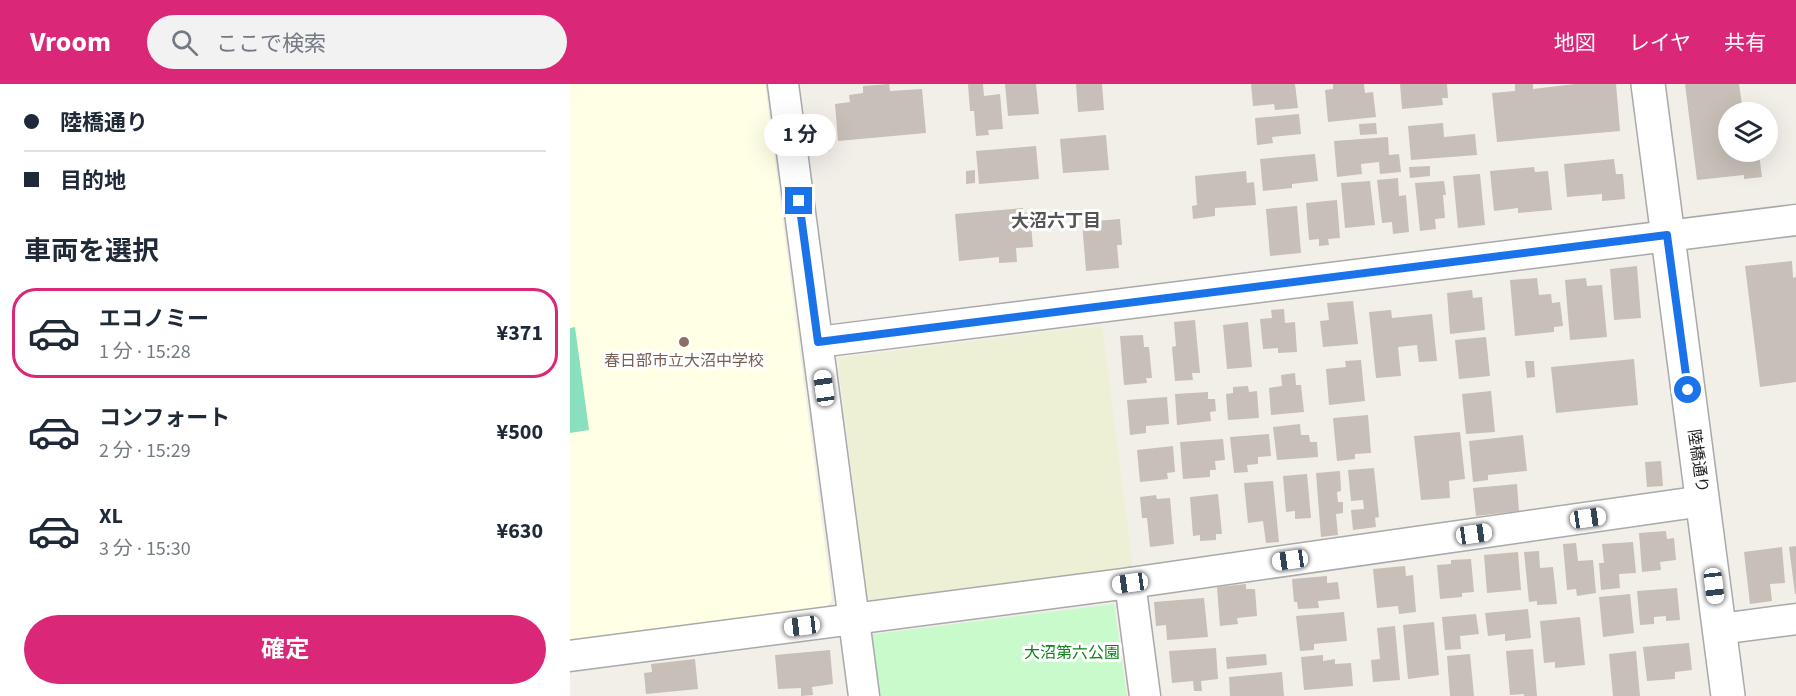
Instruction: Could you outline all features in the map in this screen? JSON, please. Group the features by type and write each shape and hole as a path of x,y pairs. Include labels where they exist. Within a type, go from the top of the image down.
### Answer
{"street":[{"path":"783,84 864,696"},
{"name":"陸橋通り","path":"1648,84 1728,696"},
{"path":"818,342 1796,220"},
{"path":"570,656 1130,583 1703,501"},
{"path":"1130,583 1145,696"},
{"path":"1720,629 1796,619"}],"shaded area":[{"name":"春日部市立大沼中学校","path":"570,84 765,84 832,600 823,612 570,644"},
{"path":"1102,325 1133,568 867,602 838,358"}],"green space":[{"path":"575,327 589,430 570,433 570,328"},
{"name":"大沼第六公園","path":"1114,604 1127,696 876,696 868,635"}],"building":[{"path":"889,84 890,91 922,89 926,133 838,141 835,104 850,102 849,95 863,93 863,86"},
{"path":"968,84 983,84 984,96 1000,94 1003,129 988,130 989,135 976,136 974,111 970,111"},
{"path":"1005,84 1036,84 1039,114 1008,116"},
{"path":"1076,84 1102,84 1104,110 1078,112"},
{"path":"1251,84 1295,84 1298,108 1275,110 1274,104 1253,106"},
{"path":"1333,84 1364,84 1365,93 1373,92 1376,117 1328,122 1325,90 1333,89"},
{"path":"1400,84 1447,84 1448,98 1442,98 1443,105 1402,109"},
{"path":"1515,84 1533,84 1533,89 1575,84 1616,84 1620,131 1497,142 1492,93 1515,91"},
{"path":"1685,84 1739,84 1742,102 1718,102 1718,162 1760,162 1762,177 1744,179 1744,175 1697,180"},
{"path":"1299,114 1301,134 1272,137 1273,143 1257,145 1255,118"},
{"path":"828,123 830,151 814,152 812,124"},
{"path":"1376,123 1377,134 1360,135 1359,124"},
{"path":"1443,123 1444,137 1475,134 1477,155 1411,160 1408,126"},
{"path":"1106,135 1109,170 1063,173 1060,139"},
{"path":"1388,137 1389,155 1399,154 1401,172 1380,174 1379,162 1361,164 1362,174 1337,177 1334,141"},
{"path":"1036,146 1039,179 979,184 976,151"},
{"path":"1315,154 1318,181 1292,184 1292,188 1263,191 1260,159"},
{"path":"1614,159 1616,174 1623,174 1625,199 1602,201 1602,194 1567,197 1564,164"},
{"path":"1430,166 1430,176 1410,178 1409,167"},
{"path":"1534,167 1535,172 1548,171 1552,210 1518,213 1518,208 1494,211 1490,171"},
{"path":"975,170 975,183 966,184 966,171"},
{"path":"1246,171 1247,183 1254,182 1256,205 1215,208 1215,216 1193,219 1192,206 1197,205 1195,176"},
{"path":"1480,174 1485,225 1458,228 1453,176"},
{"path":"1398,178 1399,196 1406,195 1409,232 1393,234 1392,222 1382,223 1377,180"},
{"path":"1370,181 1375,225 1345,228 1341,183"},
{"path":"1444,181 1445,218 1435,219 1436,229 1420,231 1415,183"},
{"path":"1337,200 1340,238 1328,239 1329,245 1319,246 1319,239 1309,240 1306,203"},
{"path":"1297,206 1301,253 1270,256 1266,209"},
{"path":"1023,208 1023,213 1030,212 1033,247 1016,248 1017,262 999,263 999,257 959,261 955,214"},
{"path":"1120,219 1122,245 1117,245 1119,268 1086,271 1082,222"},
{"path":"1792,261 1793,278 1796,277 1796,382 1760,387 1745,266"},
{"path":"1637,266 1641,318 1614,320 1610,269"},
{"path":"1537,278 1539,295 1551,294 1552,303 1560,302 1563,326 1554,327 1554,332 1515,336 1510,280"},
{"path":"1586,278 1587,286 1602,285 1607,337 1570,340 1565,280"},
{"path":"1472,290 1473,298 1482,297 1485,330 1450,334 1447,293"},
{"path":"1353,301 1358,344 1323,347 1320,321 1329,320 1327,303"},
{"path":"1284,309 1285,323 1295,322 1297,352 1278,353 1278,348 1263,349 1260,319 1272,318 1271,310"},
{"path":"1391,310 1392,318 1432,314 1437,361 1419,362 1417,345 1398,347 1401,376 1376,378 1369,312"},
{"path":"1195,320 1200,373 1192,373 1193,380 1175,381 1172,347 1176,346 1174,322"},
{"path":"1248,322 1252,367 1227,369 1223,325"},
{"path":"1143,335 1144,347 1149,347 1152,378 1146,378 1147,383 1124,385 1120,336"},
{"path":"1486,337 1490,376 1459,379 1455,340"},
{"path":"1634,359 1638,405 1556,413 1551,367"},
{"path":"1361,360 1365,401 1329,405 1326,369 1346,367 1345,361"},
{"path":"1525,361 1534,361 1535,377 1527,378"},
{"path":"1295,373 1296,385 1301,385 1304,412 1271,415 1269,388 1282,386 1281,375"},
{"path":"1248,386 1249,392 1257,391 1259,418 1228,420 1226,394 1233,393 1233,387"},
{"path":"1491,391 1495,432 1466,434 1462,394"},
{"path":"1208,392 1208,399 1215,399 1216,411 1210,412 1211,421 1177,425 1175,394"},
{"path":"1167,397 1169,424 1146,426 1146,433 1130,435 1127,400"},
{"path":"1368,415 1371,453 1355,454 1355,459 1337,461 1333,418"},
{"path":"1300,424 1301,435 1309,435 1310,442 1317,442 1318,457 1277,460 1273,427"},
{"path":"1460,432 1465,479 1449,481 1450,498 1421,500 1414,436"},
{"path":"1269,434 1271,456 1258,457 1258,464 1247,465 1248,472 1234,473 1230,437"},
{"path":"1523,435 1527,471 1488,475 1488,480 1473,482 1469,441"},
{"path":"1223,439 1225,460 1215,461 1216,470 1210,470 1210,477 1183,479 1180,442"},
{"path":"1173,446 1175,472 1167,473 1168,479 1140,482 1137,450"},
{"path":"1661,461 1663,486 1647,487 1645,462"},
{"path":"1374,468 1379,517 1375,518 1376,527 1353,530 1351,510 1364,509 1363,500 1351,501 1348,470"},
{"path":"1340,471 1341,491 1337,492 1338,502 1343,502 1343,513 1336,514 1338,535 1321,537 1316,473"},
{"path":"1307,474 1311,518 1295,519 1295,511 1286,512 1283,476"},
{"path":"1273,481 1279,542 1266,543 1263,521 1248,523 1244,483"},
{"path":"1517,484 1519,511 1476,516 1473,488"},
{"path":"1218,494 1222,534 1216,534 1216,540 1200,541 1200,535 1193,536 1190,497"},
{"path":"1156,495 1157,499 1170,498 1174,544 1150,547 1147,518 1142,518 1140,497"},
{"path":"1666,531 1667,539 1674,538 1676,560 1660,562 1661,570 1642,572 1639,533"},
{"path":"1633,542 1636,573 1619,574 1620,588 1601,590 1599,563 1604,563 1602,544"},
{"path":"1576,543 1578,561 1593,560 1596,593 1577,596 1576,589 1567,590 1563,544"},
{"path":"1796,546 1796,594 1795,594 1789,547"},
{"path":"1782,547 1785,583 1770,584 1772,601 1750,604 1744,552"},
{"path":"1539,551 1540,568 1553,567 1557,604 1537,605 1537,601 1529,602 1524,552"},
{"path":"1518,552 1521,590 1487,593 1484,555"},
{"path":"1471,559 1474,592 1462,593 1462,597 1440,599 1437,565 1451,564 1451,560"},
{"path":"1405,566 1406,576 1413,575 1416,612 1399,614 1398,606 1377,608 1373,569"},
{"path":"1327,576 1327,583 1338,582 1340,599 1318,601 1319,608 1298,609 1297,602 1294,602 1292,579"},
{"path":"1246,584 1246,589 1255,589 1257,616 1237,618 1238,624 1220,626 1217,587"},
{"path":"1677,588 1680,620 1666,621 1666,616 1654,617 1654,624 1640,625 1637,591"},
{"path":"1630,594 1634,633 1603,637 1599,597"},
{"path":"1204,598 1208,637 1167,640 1166,625 1156,626 1154,602"},
{"path":"1528,609 1531,638 1505,641 1505,634 1488,636 1485,613"},
{"path":"1344,612 1347,641 1314,644 1314,650 1300,651 1296,616"},
{"path":"1476,614 1479,634 1460,636 1461,649 1445,650 1442,617"},
{"path":"1580,617 1585,665 1555,668 1555,662 1544,663 1540,621"},
{"path":"1434,622 1439,675 1408,679 1403,625"},
{"path":"1395,626 1400,680 1373,682 1371,660 1380,659 1377,628"},
{"path":"1689,643 1692,670 1675,672 1675,679 1647,681 1643,647"},
{"path":"1216,648 1218,679 1201,681 1202,691 1194,691 1193,681 1172,683 1169,651"},
{"path":"1533,649 1537,696 1510,695 1506,651"},
{"path":"830,650 833,684 812,687 813,695 801,696 801,688 778,689 775,655"},
{"path":"1636,651 1640,696 1613,696 1609,654"},
{"path":"1266,654 1267,665 1227,669 1226,657"},
{"path":"1470,654 1474,696 1450,696 1447,656"},
{"path":"1323,655 1323,661 1335,659 1335,664 1351,663 1353,686 1304,690 1301,657"},
{"path":"695,659 698,689 646,694 644,673 652,672 651,664"},
{"path":"1282,672 1284,696 1230,696 1229,677"}],"place":[{"name":"春日部市立大沼中学校","path":"684,342"}],"district":[{"name":"大沼六丁目","path":"1056,221"}],"route":[{"path":"799,201 818,342 1667,235 1688,390"}]}
